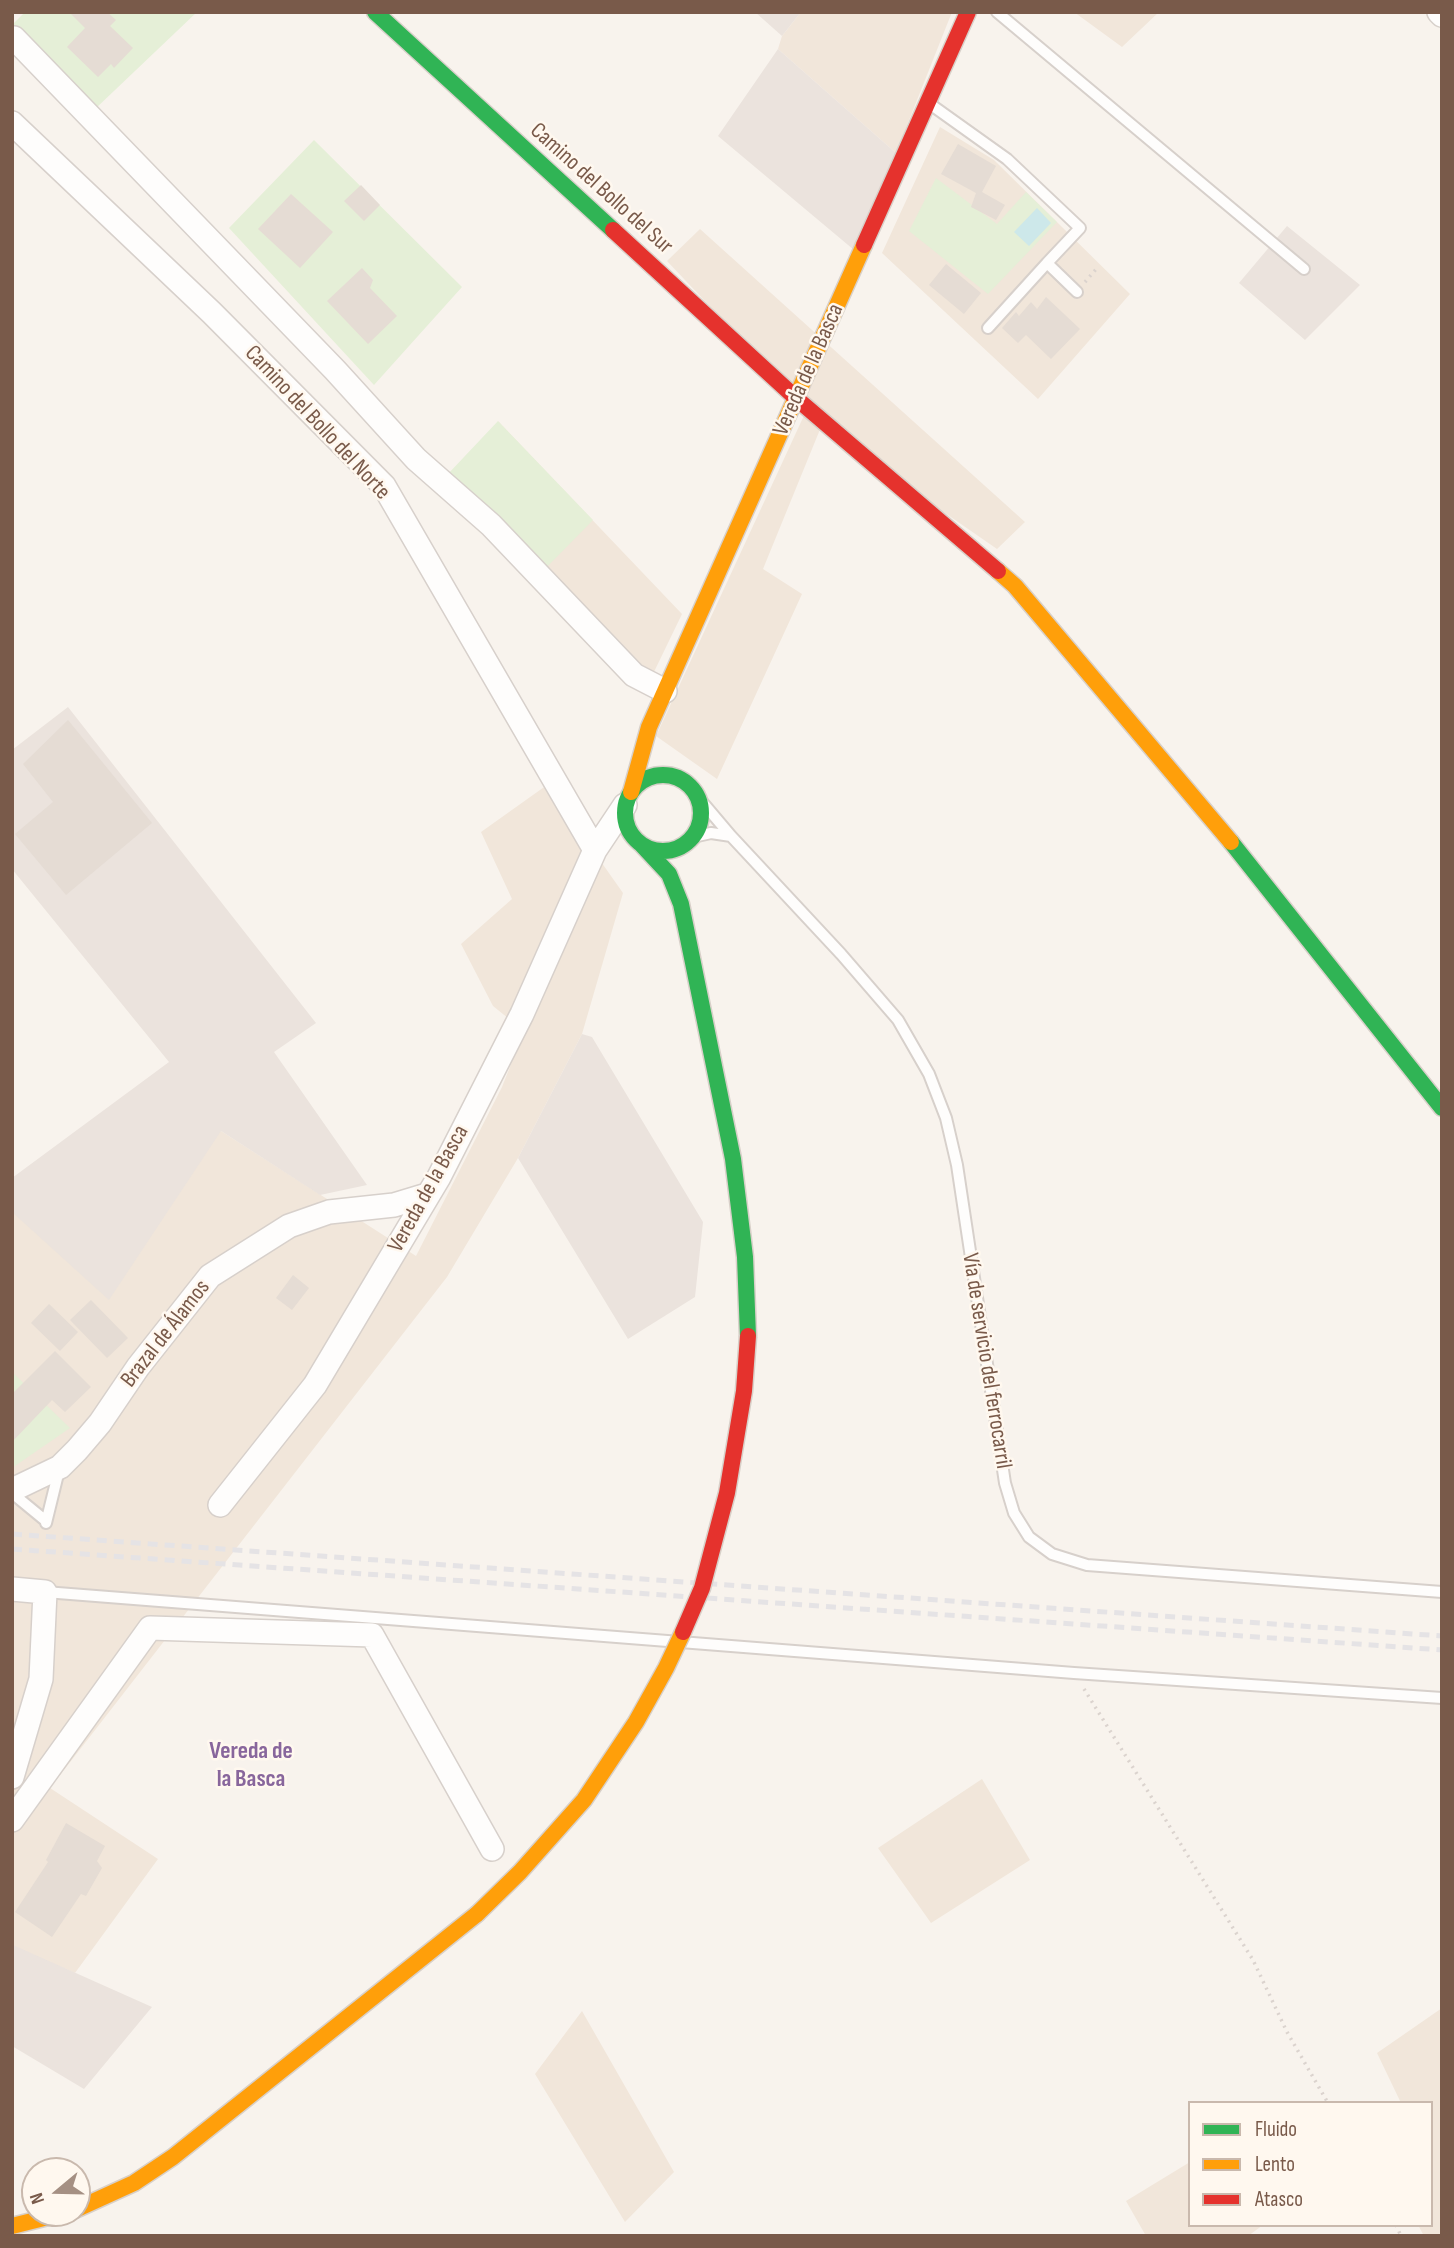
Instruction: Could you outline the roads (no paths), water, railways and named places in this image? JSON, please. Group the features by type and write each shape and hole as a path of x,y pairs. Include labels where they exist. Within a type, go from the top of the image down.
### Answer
{"street":[{"name":"Camino del Bollo del Sur","path":"375,12 797,399 1014,586 1221,829 1442,1108"},
{"name":"Vereda de la Basca","path":"220,1505 316,1385 439,1177 522,1014 595,850 628,799 649,727 968,12"},
{"path":"14,38 335,370 416,459 491,525 634,676 665,691"},
{"name":"Camino del Bollo del Norte","path":"12,123 212,313 384,486 595,850"},
{"path":"649,727 656,754 675,776 689,784 698,797 702,815 682,869 681,904"},
{"path":"91,2202 134,2183 173,2157 477,1914 520,1872 584,1800 636,1721 666,1668 688,1620 708,1568 727,1493 744,1391 748,1336 745,1257 733,1158 681,904 669,874 627,827 628,799 636,785 650,776 675,776"},
{"path":"595,850 611,841 637,841 650,850 672,851 692,839"},
{"name":"Brazal de Álamos","path":"12,1492 60,1467 100,1423 138,1367 210,1276 289,1226 329,1212 394,1205 427,1195"},
{"path":"12,1589 44,1592 41,1679 12,1777"},
{"path":"12,1820 150,1628 372,1635 492,1849"}],"lane":[{"path":"997,12 1304,269"},
{"path":"927,102 1007,159 1080,228 988,328"},
{"path":"1047,263 1077,292"},
{"name":"Vía de servicio del ferrocarril","path":"698,797 898,1020 929,1074 946,1118 957,1165 1005,1483 1014,1513 1029,1537 1052,1554 1087,1564 1442,1592"},
{"path":"692,839 711,833 731,836"},
{"path":"12,1492 46,1522 60,1467"},
{"path":"44,1592 1074,1673 1442,1698"}],"water":[{"path":"1037,208 1051,223 1029,246 1014,232"}],"railway":[{"path":"12,1534 1442,1636"},
{"path":"12,1549 1442,1650"}],"district":[{"name":"Vereda de la Basca","path":"251,1766"}]}
